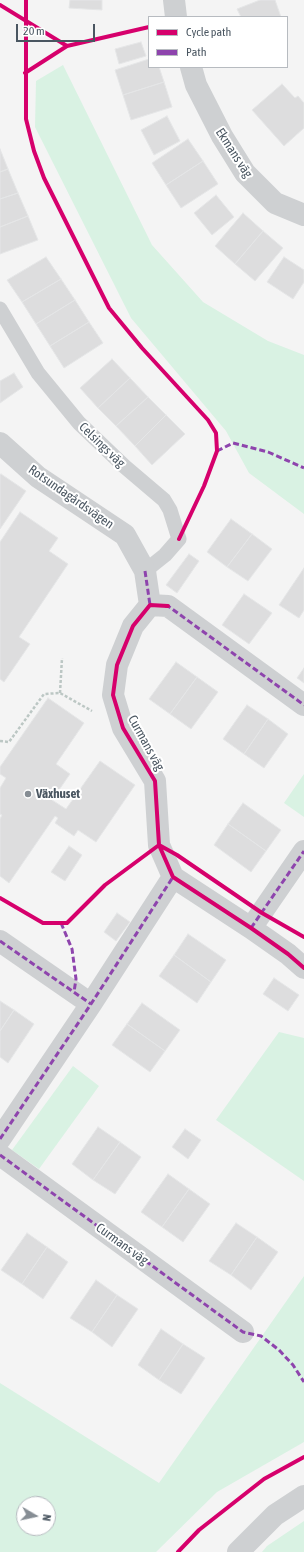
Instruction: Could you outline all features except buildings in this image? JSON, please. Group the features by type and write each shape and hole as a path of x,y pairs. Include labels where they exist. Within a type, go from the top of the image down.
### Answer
{"street":[{"path":"174,0 176,16"},
{"name":"Ekmans väg","path":"190,68 199,92 222,136 245,173 275,204 304,215"},
{"name":"Rotsundagårdsvägen","path":"1,446 38,477 125,535 145,571"},
{"path":"145,571 150,605 168,606 304,705"},
{"name":"Curmans väg","path":"150,605 133,626 117,665 113,695 122,728 155,781 158,845 173,877"},
{"path":"251,928 304,851"},
{"path":"0,1139 91,1004 173,877 251,928 288,954 304,968"},
{"path":"0,942 91,1004"},
{"name":"Curmans väg","path":"0,1155 243,1332"},
{"path":"238,1552 276,1515 304,1496"}],"lane":[{"name":"Celsings väg","path":"0,309 38,373 79,423 124,466 164,500 170,510 179,539 165,555 145,571"}],"path":[{"path":"60,693 62,658"},
{"path":"0,741 10,742 44,694 60,693 122,728"}],"green space":[{"path":"63,65 152,245 203,302 268,341 304,355 304,514 249,473 226,431 131,318 35,127 36,81"},
{"path":"304,774 304,817 284,803"},
{"path":"279,1032 304,1038 304,1181 216,1120"},
{"path":"73,1066 99,1086 39,1169 12,1150"},
{"path":"304,1276 304,1442 217,1492 156,1552 0,1552 0,1383 159,1483"},
{"path":"304,1521 304,1552 262,1552 267,1546"}],"marked path":[{"path":"217,451 233,443 268,452 304,468"},
{"path":"145,571 150,605"},
{"path":"165,606 168,606 304,705"},
{"path":"251,928 304,851"},
{"path":"0,1139 91,1004 173,877"},
{"path":"61,923 72,949 76,979 74,992"},
{"path":"0,941 91,1004"},
{"path":"0,1155 243,1332 261,1336 279,1350 293,1365 304,1382"}],"cycle path":[{"path":"26,0 26,119 34,151 44,178 109,308 142,348 208,420 216,433 217,451 204,486 179,539"},
{"path":"0,5 67,46"},
{"path":"25,73 67,46 148,27"},
{"path":"168,606 150,605 133,626 117,665 113,695 123,728 155,781 159,845 173,877 251,928 288,954 304,968"},
{"path":"0,898 43,923 67,923 105,885 159,845 177,855 262,913 304,937"},
{"path":"178,1552 199,1530 264,1479 304,1457"}],"place":[{"name":"Växhuset","path":"28,794"}]}
